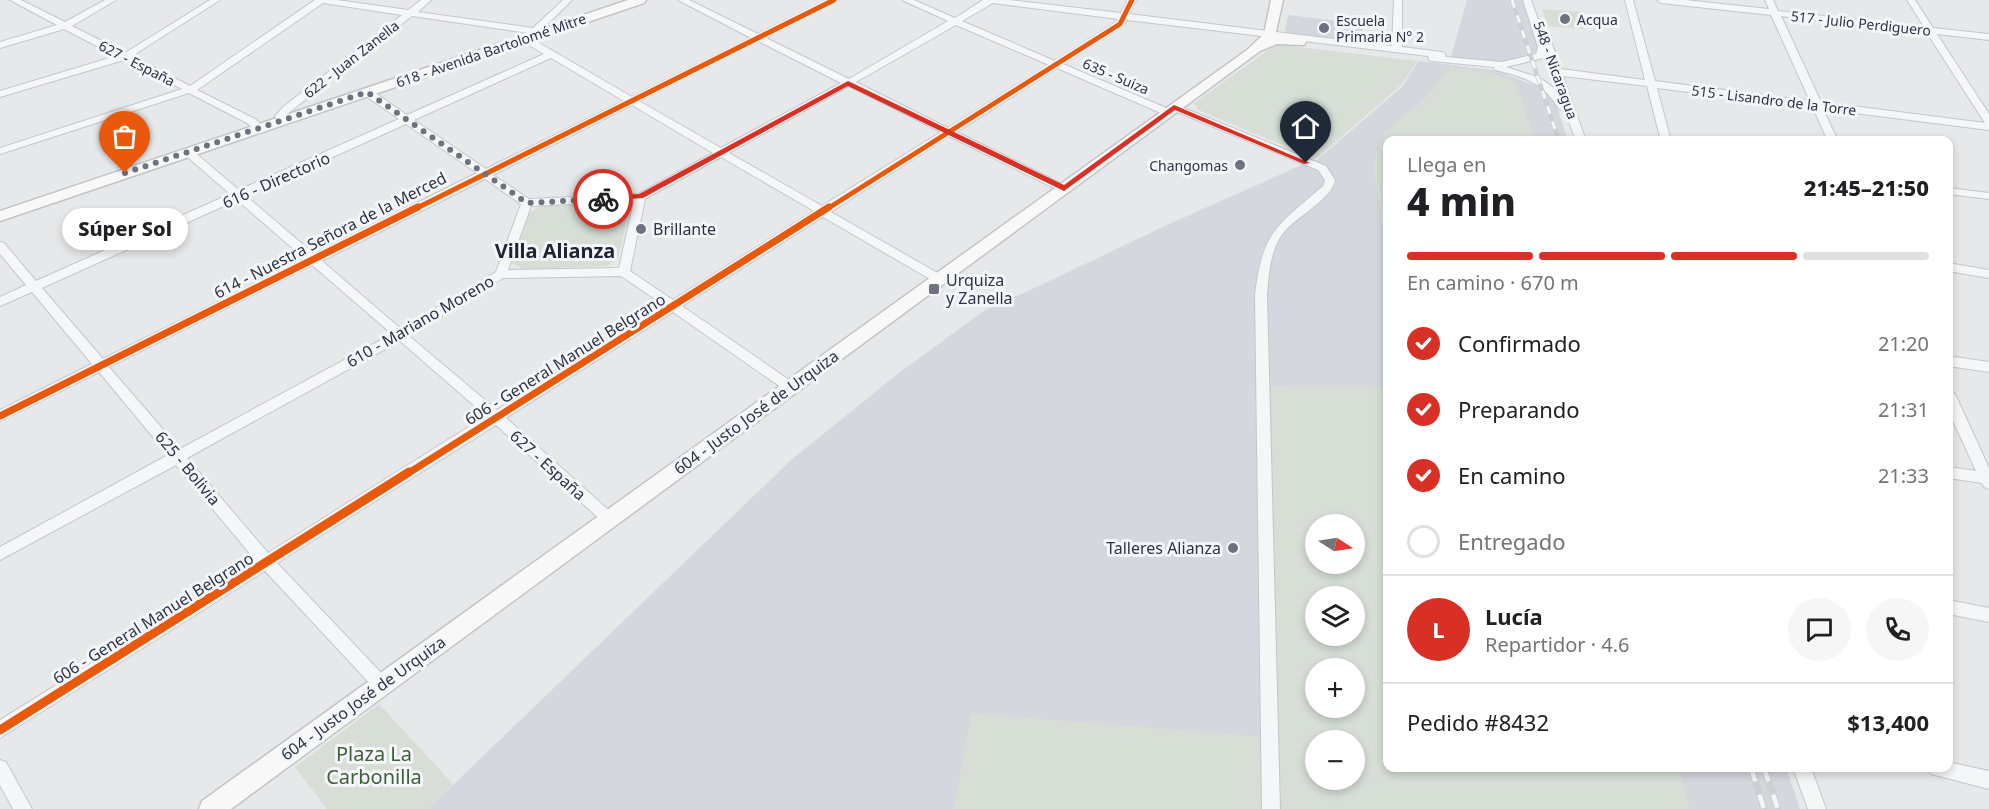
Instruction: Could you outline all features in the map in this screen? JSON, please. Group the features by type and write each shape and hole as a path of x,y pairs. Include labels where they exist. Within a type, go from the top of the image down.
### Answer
{"main road":[{"name":"618 - Avenida Bartolomé Mitre","path":"0,216 530,35 640,0"},
{"path":"1270,35 1277,0"},
{"name":"604 - Justo José de Urquiza","path":"211,809 1064,189 1251,52 1256,45 1270,35"},
{"path":"1251,52 1275,40 1300,40"}],"street":[{"name":"627 - España","path":"14,0 126,56 259,128"},
{"path":"0,45 65,26 112,0"},
{"path":"0,94 126,56 216,0"},
{"path":"0,151 190,90 321,0 410,13 530,35"},
{"name":"622 - Juan Zanella","path":"282,120 280,116 287,109 427,0"},
{"path":"568,0 530,35 530,42 939,279"},
{"path":"682,0 1064,189"},
{"name":"614 - Nuestra Señora de la Merced","path":"0,416 834,0"},
{"name":"635 - Suiza","path":"906,0 1056,65 1326,171 1329,188 1285,222 1270,243 1261,295 1271,809"},
{"path":"987,0 1484,64 1509,64 1542,54 1543,47 1529,0"},
{"path":"367,92 527,203 640,197 848,83 992,0"},
{"name":"606 - General Manuel Belgrano","path":"0,730 1120,24 1132,0"},
{"path":"1397,49 1398,0"},
{"name":"548 - Nicaragua","path":"1529,0 1558,72 1579,136"},
{"path":"1629,0 1665,136"},
{"name":"517 - Julio Perdiguero","path":"1661,0 1989,37"},
{"path":"1770,0 1831,136"},
{"path":"1911,0 1989,122"},
{"path":"1300,40 1397,49 1442,58 1425,60 1318,46 1300,40"},
{"name":"616 - Directorio","path":"0,302 550,55"},
{"path":"1484,64 1507,70 1553,89 1578,136"},
{"name":"515 - Lisandro de la Torre","path":"1558,72 1989,127"},
{"name":"627 - España","path":"188,152 497,418 609,519"},
{"path":"1953,191 1989,196"},
{"path":"640,197 624,272 790,387"},
{"path":"501,274 527,203"},
{"name":"625 - Bolivia","path":"0,246 267,563 381,684"},
{"path":"1953,268 1989,274"},
{"name":"610 - Mariano Moreno","path":"0,554 399,336 501,274 624,272"},
{"path":"1953,362 1989,367"},
{"path":"1953,405 1988,480"},
{"path":"1953,473 1988,480"},
{"path":"1953,608 1989,615"},
{"path":"0,768 23,809"},
{"path":"1803,772 1817,809"},
{"path":"1953,772 1989,780"}],"shaded area":[{"path":"1467,0 1522,0 1538,44 1536,52 1503,62 1451,57"},
{"name":"Escuela Primaria N° 2","path":"1288,15 1363,24 1361,42 1287,33 1285,31"},
{"path":"1418,61 1493,70 1545,89 1556,104 1566,136 1383,136 1383,772 1787,772 1800,809 428,809 791,460 899,373 985,310 1317,160 1403,86"}],"green space":[{"name":"Acqua","path":"1542,9 1582,12 1586,29 1548,26"},
{"path":"1275,45 1417,61 1401,85 1316,159 1196,109 1198,107 1193,104"},
{"path":"1451,67 1491,73 1516,82 1533,136 1384,136 1385,132 1427,96"},
{"path":"1383,138 1383,230 1373,166"},
{"path":"622,201 630,207 618,259 607,266 523,269 512,263 527,215 541,205"},
{"path":"1271,386 1383,388 1383,772 1680,772 1690,809 954,809 971,713 1277,738"},
{"name":"Plaza La Carbonilla","path":"379,704 453,784 428,809 327,809 295,767"}],"railway":[{"path":"1512,0 1557,136"},
{"path":"1752,772 1764,809"},
{"path":"1765,772 1778,809"}],"cycle path":[{"path":"0,416 834,0"},
{"path":"0,730 1120,24 1132,0"}],"way so far":[{"path":"125,173 367,92 527,203 603,199"}],"place":[{"name":"Acqua","path":"1565,19"},
{"name":"Escuela Primaria N° 2","path":"1324,28"},
{"name":"Changomas","path":"1240,165"},
{"name":"Súper Sol","path":"125,173"},
{"name":"Brillante","path":"641,229"},
{"name":"Urquiza y Zanella","path":"934,289"},
{"name":"Talleres Alianza","path":"1233,548"}],"district":[{"name":"Villa Alianza","path":"555,250"}],"route":[{"path":"603,199 640,197 848,83 1064,189 1174,107 1306,163"}]}
